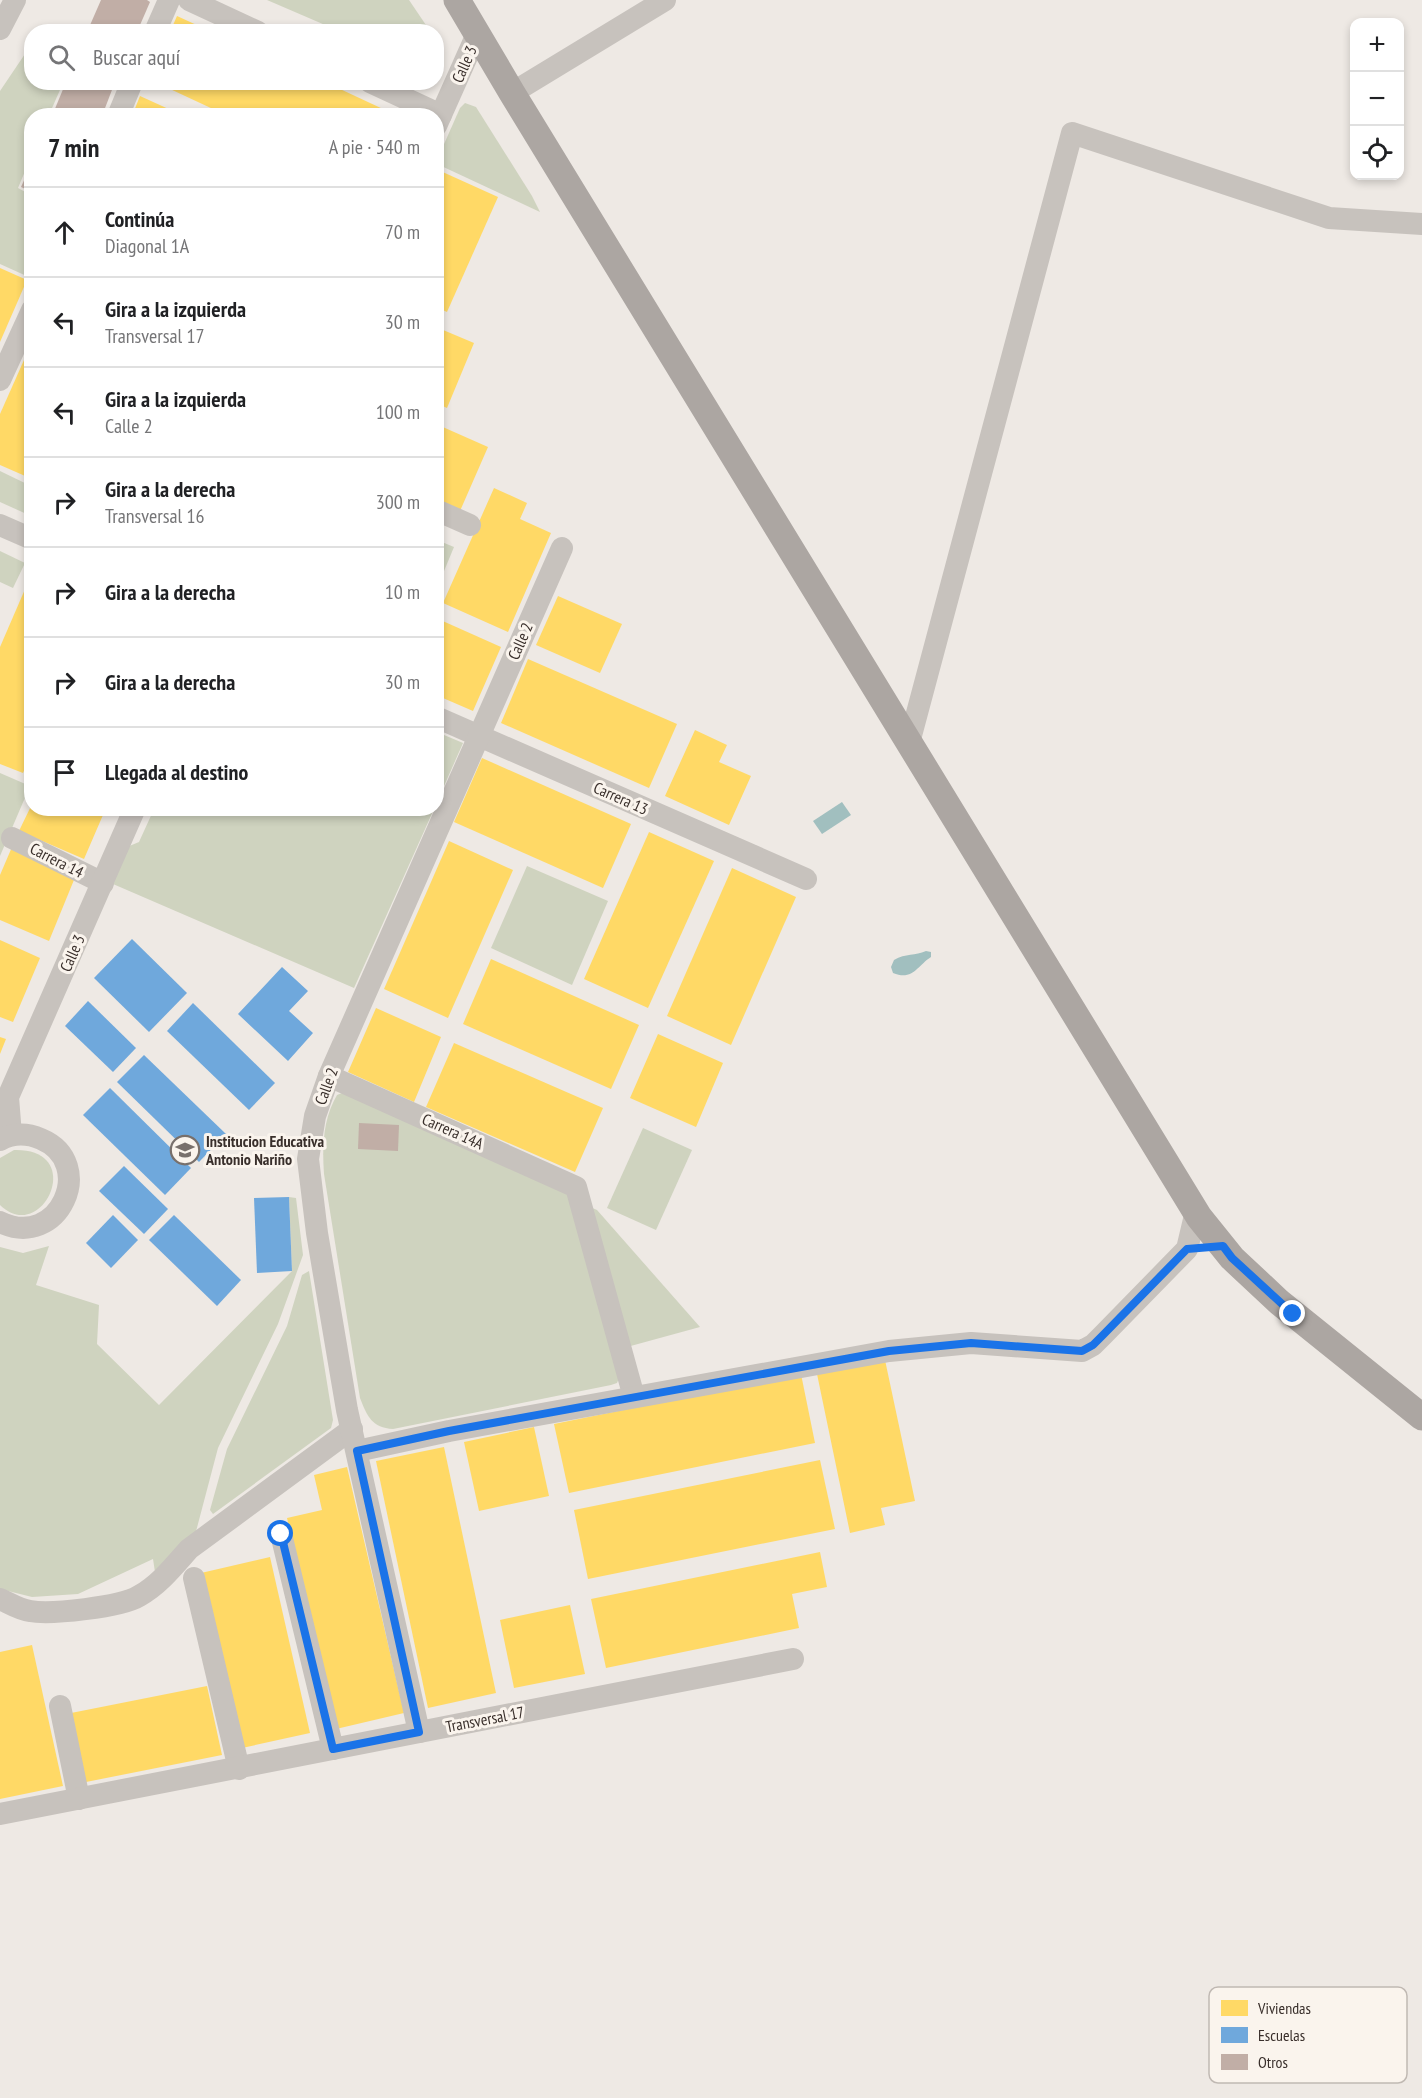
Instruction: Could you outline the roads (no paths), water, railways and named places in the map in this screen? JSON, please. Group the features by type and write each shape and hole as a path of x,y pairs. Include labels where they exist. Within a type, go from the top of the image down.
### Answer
{"main road":[{"path":"457,0 1196,1211 1232,1258 1279,1302 1422,1417"}],"street":[{"path":"158,24 169,0"},
{"path":"189,0 241,24"},
{"path":"512,93 664,0"},
{"path":"0,29 13,1"},
{"name":"Calle 3","path":"444,110 477,34"},
{"path":"121,108 129,90"},
{"path":"384,90 416,108"},
{"path":"909,743 1072,133 1329,218 1422,224"},
{"path":"0,380 24,328"},
{"path":"444,514 470,525"},
{"path":"0,525 24,536"},
{"name":"Calle 2","path":"444,815 562,548"},
{"name":"Carrera 13","path":"444,721 806,879"},
{"name":"Calle 3","path":"8,1137 8,1097 131,816"},
{"name":"Calle 2","path":"419,1732 352,1429 319,1243 308,1160 315,1116 329,1076 444,816"},
{"name":"Carrera 14","path":"12,838 102,883"},
{"name":"Carrera 14A","path":"329,1076 576,1187 634,1397"},
{"path":"0,1222 15,1228 42,1224 57,1213 66,1198 69,1179 60,1154 46,1141 8,1137"},
{"path":"357,1451 449,1431 889,1351 971,1343 1082,1351 1093,1345 1187,1249 1196,1211"},
{"path":"1187,1249 1223,1246"},
{"path":"0,1599 28,1611 52,1613 136,1598 150,1589 189,1549 352,1429"},
{"path":"281,1534 333,1749"},
{"path":"194,1578 239,1768"},
{"name":"Transversal 17","path":"0,1814 793,1659"},
{"path":"60,1706 79,1799"}],"water":[{"path":"842,802 851,815 822,834 813,821"},
{"path":"926,951 931,952 931,957 910,974 893,973 891,967 894,960"}],"place":[{"name":"Institucion Educativa Antonio Nariño","path":"185,1150"}]}
